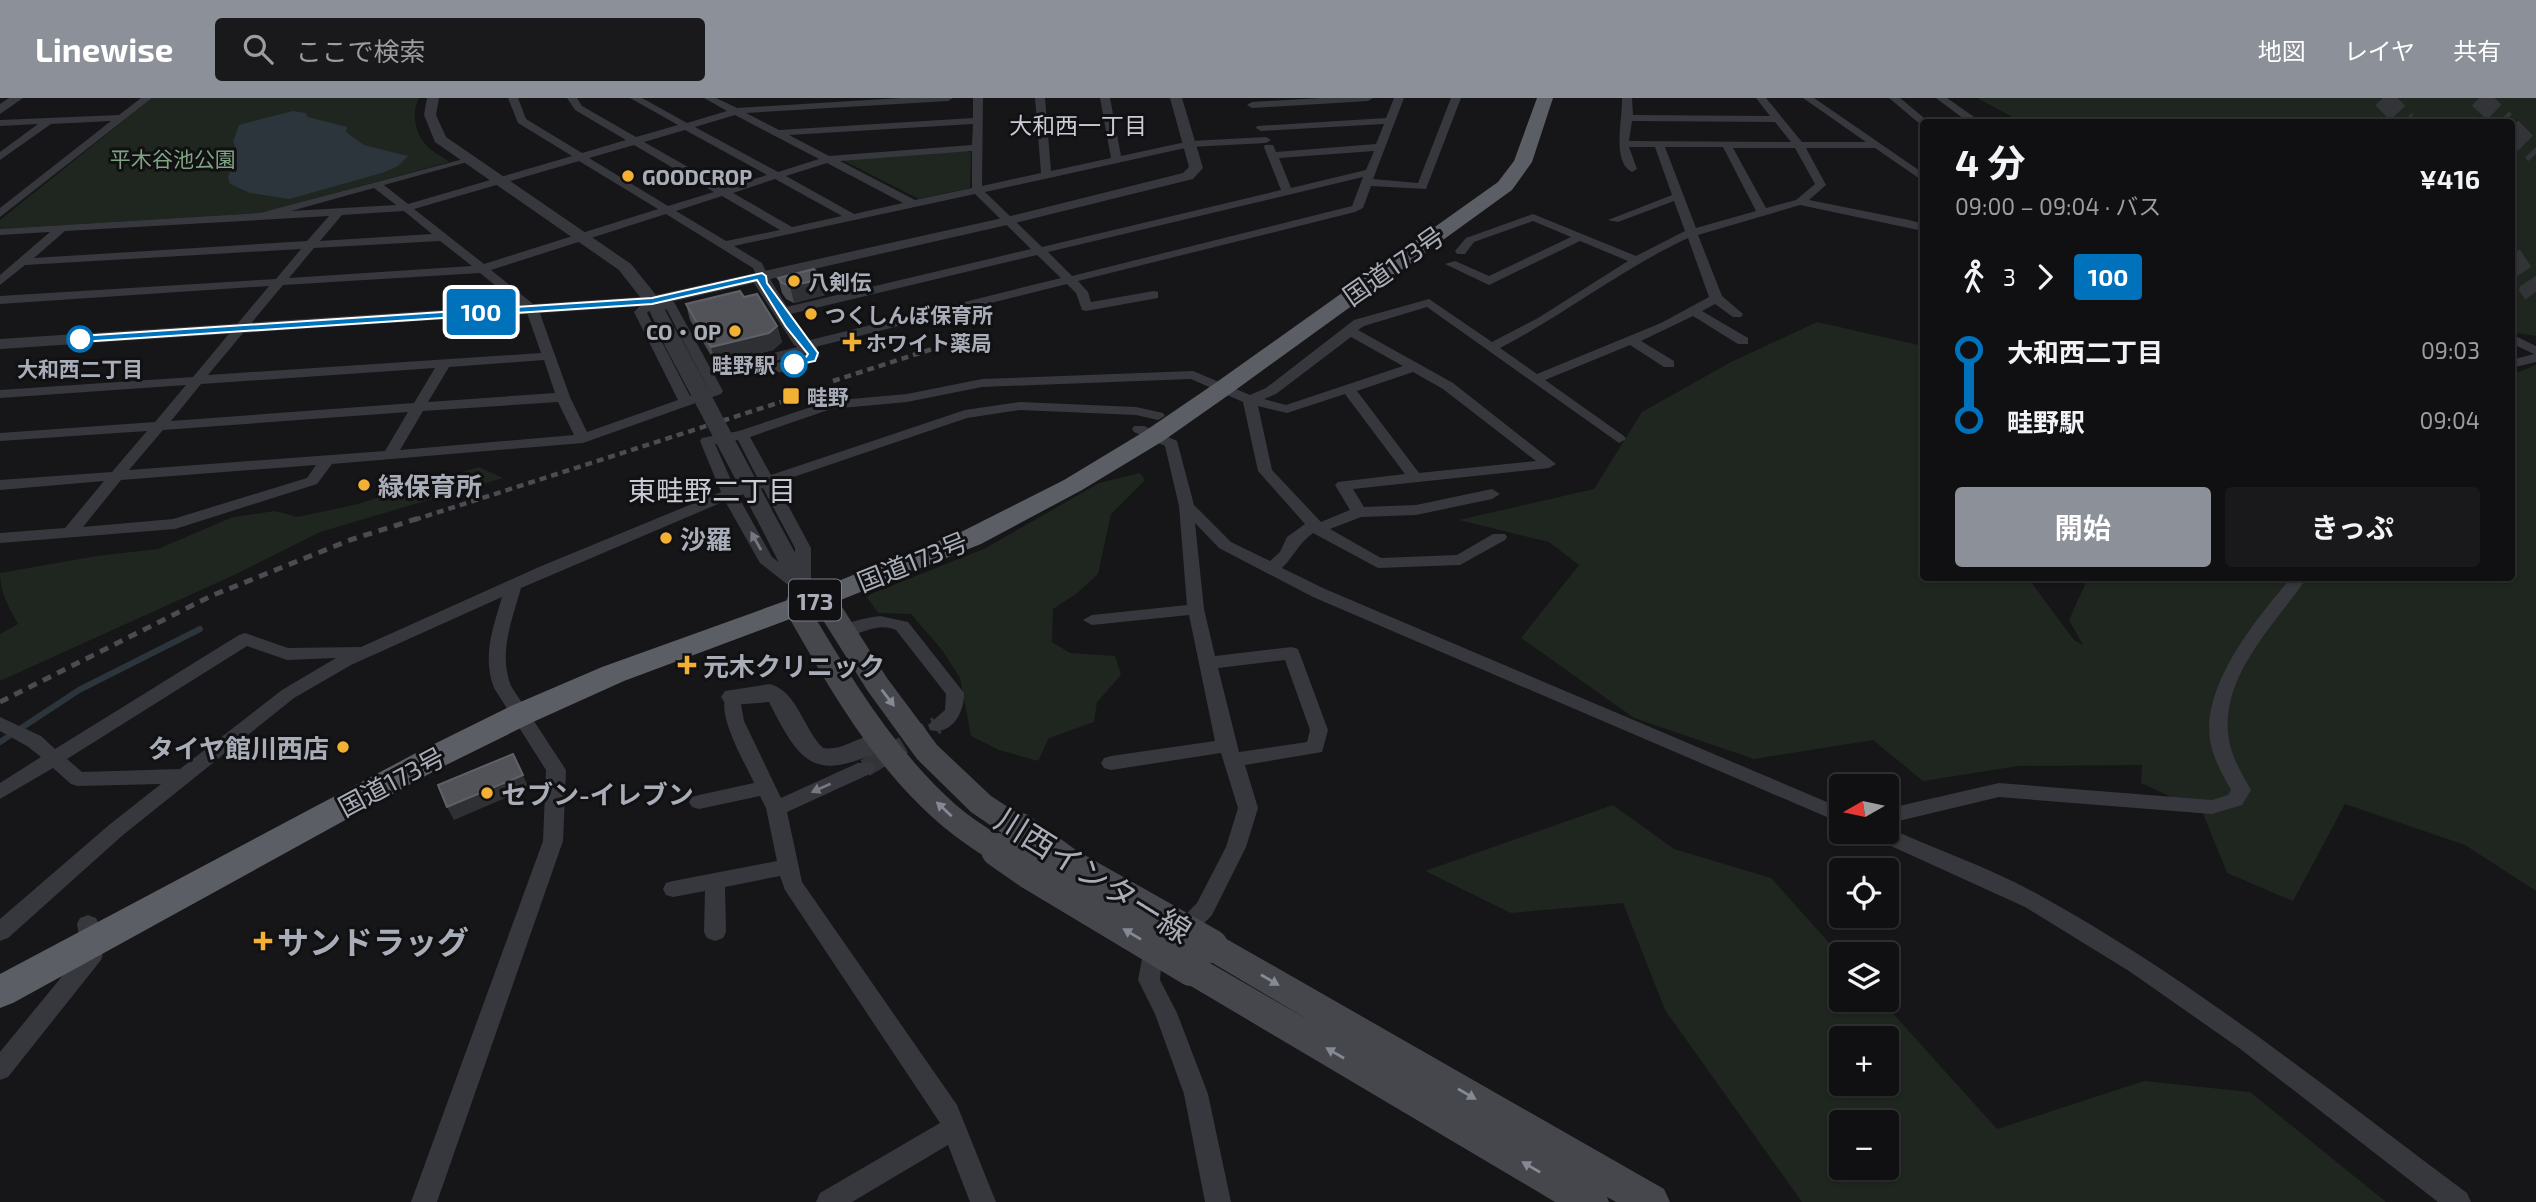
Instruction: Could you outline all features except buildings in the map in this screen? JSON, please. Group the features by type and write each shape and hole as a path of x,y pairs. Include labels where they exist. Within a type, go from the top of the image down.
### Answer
{"highway":[{"name":"国道173号","path":"1216,386 1497,178 1513,149 1533,98"},
{"name":"国道173号","path":"0,970 90,932 427,761 517,707 613,674 807,598 971,538 1073,485 1150,427 1216,386 1505,186 1523,162 1545,98"},
{"name":"国道173号","path":"0,992 90,932"}],"main road":[{"name":"川西インター線","path":"807,598 845,632 877,684 927,752 981,804 1031,873 1201,958 1651,1202"},
{"name":"川西インター線","path":"807,598 845,692 894,760 947,813 1009,840"},
{"name":"川西インター線","path":"1201,958 1590,1202"}],"street":[{"path":"0,110 18,98"},
{"path":"0,214 146,98"},
{"path":"433,98 429,109 433,128 440,139 625,267 652,301 807,598"},
{"path":"513,98 522,121 758,266 762,283 808,351 1069,281 1351,211 1357,208 1399,98"},
{"path":"572,98 578,108 790,230"},
{"path":"635,98 852,217"},
{"path":"709,98 914,204"},
{"path":"0,232 405,208 738,111 948,98"},
{"path":"978,98 977,190 1082,292 1086,307 1154,295"},
{"path":"1040,98 1046,175"},
{"path":"1105,98 1117,160"},
{"path":"0,344 652,301 1007,221 1188,176 1196,168 1177,98"},
{"path":"1287,191 1250,102 1368,98"},
{"path":"782,312 1287,191 1368,177 1422,187 1456,98"},
{"path":"1627,98 1628,118 1623,144 1632,169"},
{"path":"1491,348 1543,321 1637,261 1693,232 1800,202 1821,185 1799,145 1762,98"},
{"path":"1808,98 1920,176"},
{"path":"1894,98 1920,119"},
{"path":"1941,98 1970,119"},
{"path":"0,123 122,118"},
{"path":"1628,118 1779,119"},
{"path":"0,157 50,121"},
{"path":"779,133 978,121"},
{"path":"1261,128 1390,121"},
{"path":"725,244 1190,144 1266,139"},
{"path":"1623,144 1877,145"},
{"path":"1659,145 1716,298 1737,314"},
{"path":"1727,145 1762,212"},
{"path":"1272,155 1380,147"},
{"path":"0,300 481,269 829,159 977,148"},
{"path":"260,216 467,159"},
{"path":"376,184 532,309 564,397 583,439"},
{"path":"1614,220 1679,196"},
{"path":"0,202 17,201"},
{"path":"1800,202 1920,227"},
{"path":"70,532 338,212"},
{"path":"1461,251 1470,240 1533,218 1637,261"},
{"path":"0,281 62,228"},
{"path":"22,262 442,237"},
{"path":"1451,264 1489,281 1580,237"},
{"path":"1537,379 1666,326 1716,298"},
{"path":"0,485 583,439 714,392 716,387 673,309 670,305 652,301"},
{"path":"652,301 640,312 687,403"},
{"path":"1250,400 1271,391 1359,323 1429,303 1619,439"},
{"path":"1693,311 1743,341"},
{"path":"1350,331 1448,386 1549,464 1343,485 1359,512"},
{"path":"2515,340 2536,351"},
{"path":"1632,341 1669,365"},
{"path":"0,394 548,356"},
{"path":"2515,363 2536,358"},
{"path":"390,454 445,363"},
{"path":"892,389 938,384 966,386 1193,375 1250,400 1287,409 1415,367"},
{"path":"807,598 766,560 729,494 707,441 742,435 829,405 907,398 966,386"},
{"path":"1349,390 1415,477"},
{"path":"0,437 564,397"},
{"path":"1250,400 1265,471 1316,527 1378,563 1460,560 1499,537"},
{"path":"0,932 116,830 288,694 366,652 514,585 729,494 965,414 1020,406 1136,411 1150,427 1172,444 1187,506 1196,609 1230,753 1248,808 1236,847 1205,909 1150,965 1149,980 1166,1013 1196,1094 1217,1202"},
{"path":"742,435 803,548 807,598"},
{"path":"2,540 175,524 312,481 328,459"},
{"path":"1272,568 1287,554 1293,540 1316,527 1359,512 1416,510 1492,494"},
{"path":"1187,506 1225,545 1319,593 1829,811"},
{"path":"1899,814 1999,790 2212,807 2235,800 2241,790 2224,760 2218,733 2220,709 2236,667 2282,598 2297,581"},
{"path":"424,1202 553,841 556,770 517,707 503,691 495,656 514,585"},
{"path":"1092,620 1196,609"},
{"path":"845,632 874,621 892,620 902,626 955,693 957,706 951,716 937,725"},
{"path":"0,792 244,639 287,654 366,652"},
{"path":"1111,763 1315,747 1319,730 1292,653 1209,663"},
{"path":"880,741 853,755 831,758 817,756 804,747 778,696 770,692 733,697 735,720 776,808 792,884 948,1113 983,1202"},
{"path":"0,723 34,741 78,779 183,776"},
{"path":"776,808 865,768"},
{"path":"699,802 766,787"},
{"path":"1899,841 2032,901 2137,965 2247,1041 2451,1199"},
{"path":"673,888 788,867"},
{"path":"715,881 715,932"},
{"path":"0,1070 93,954 90,932"},
{"path":"829,1202 954,1128"}],"green space":[{"name":"平木谷池公園","path":"152,98 419,98 415,122 419,135 428,147 449,162 262,213 0,229 0,220"},
{"path":"1977,98 2536,98 2536,336 2515,333 2515,119 2016,119"},
{"path":"966,151 971,153 970,188 919,199 842,160"},
{"path":"1817,322 1920,345 1920,581 2030,581 2074,640 2083,645 2069,620 2087,581 2515,581 2515,373 2536,365 2536,891 2465,845 2345,804 2293,901 2227,873 2202,811 2141,783 2142,765 2018,766 1923,781 1873,740 1754,759 1634,718 1521,638 1579,565 1549,542 1459,520 1594,489 1642,412 1731,362"},
{"path":"479,467 503,478 320,532 234,575 0,681 0,634 18,624 3,593 0,573 97,556 158,549 233,517 275,511 297,517 354,505"},
{"path":"1140,473 1145,480 1111,514 1098,574 1076,594 1053,609 1052,642 1070,653 1115,656 1121,675 1097,702 1094,722 1049,738 1038,761 999,750 971,736 960,678 942,650 911,614 878,613 866,596 986,548 1099,483"},
{"path":"1613,805 1674,849 1771,878 1829,943 1829,1012 1892,1012 1997,1129 2144,1081 2250,1092 2386,1202 1802,1202 1665,1010 1623,903 1511,913 1425,871"}],"shaded area":[{"path":"293,111 347,127 346,132 364,145 408,156 398,166 382,173 289,199 250,193 230,184 228,177 236,148 233,142 239,125"}],"waterway":[{"path":"0,742 79,690 200,629"}],"tunnel":[{"path":"2383,98 2403,119"},
{"path":"2479,98 2502,119"},
{"path":"2515,132 2536,154"},
{"path":"2515,261 2530,284"},
{"path":"2529,282 2536,292"},
{"path":"865,768 937,725"}],"railway":[{"path":"833,381 954,342"},
{"path":"414,520 790,399"},
{"path":"0,702 211,596 350,540 419,518"}],"bus line":[{"name":"100","path":"80,339 652,301 762,276 762,283 800,341 813,353 811,359 794,364"}],"place":[{"name":"GOODCROP","path":"628,176"},
{"name":"八剣伝","path":"794,281"},
{"name":"つくしんぼ保育所","path":"811,314"},
{"name":"CO・OP","path":"735,331"},
{"name":"大和西二丁目","path":"80,339"},
{"name":"ホワイト薬局","path":"852,342"},
{"name":"畦野駅","path":"794,364"},
{"name":"畦野","path":"791,396"},
{"name":"緑保育所","path":"364,485"},
{"name":"沙羅","path":"666,538"},
{"name":"元木クリニック","path":"687,665"},
{"name":"タイヤ館川西店","path":"343,747"},
{"name":"セブン-イレブン","path":"487,793"},
{"name":"サンドラッグ","path":"263,941"}],"district":[{"name":"大和西一丁目","path":"1078,125"},
{"name":"東畦野二丁目","path":"712,490"}]}
